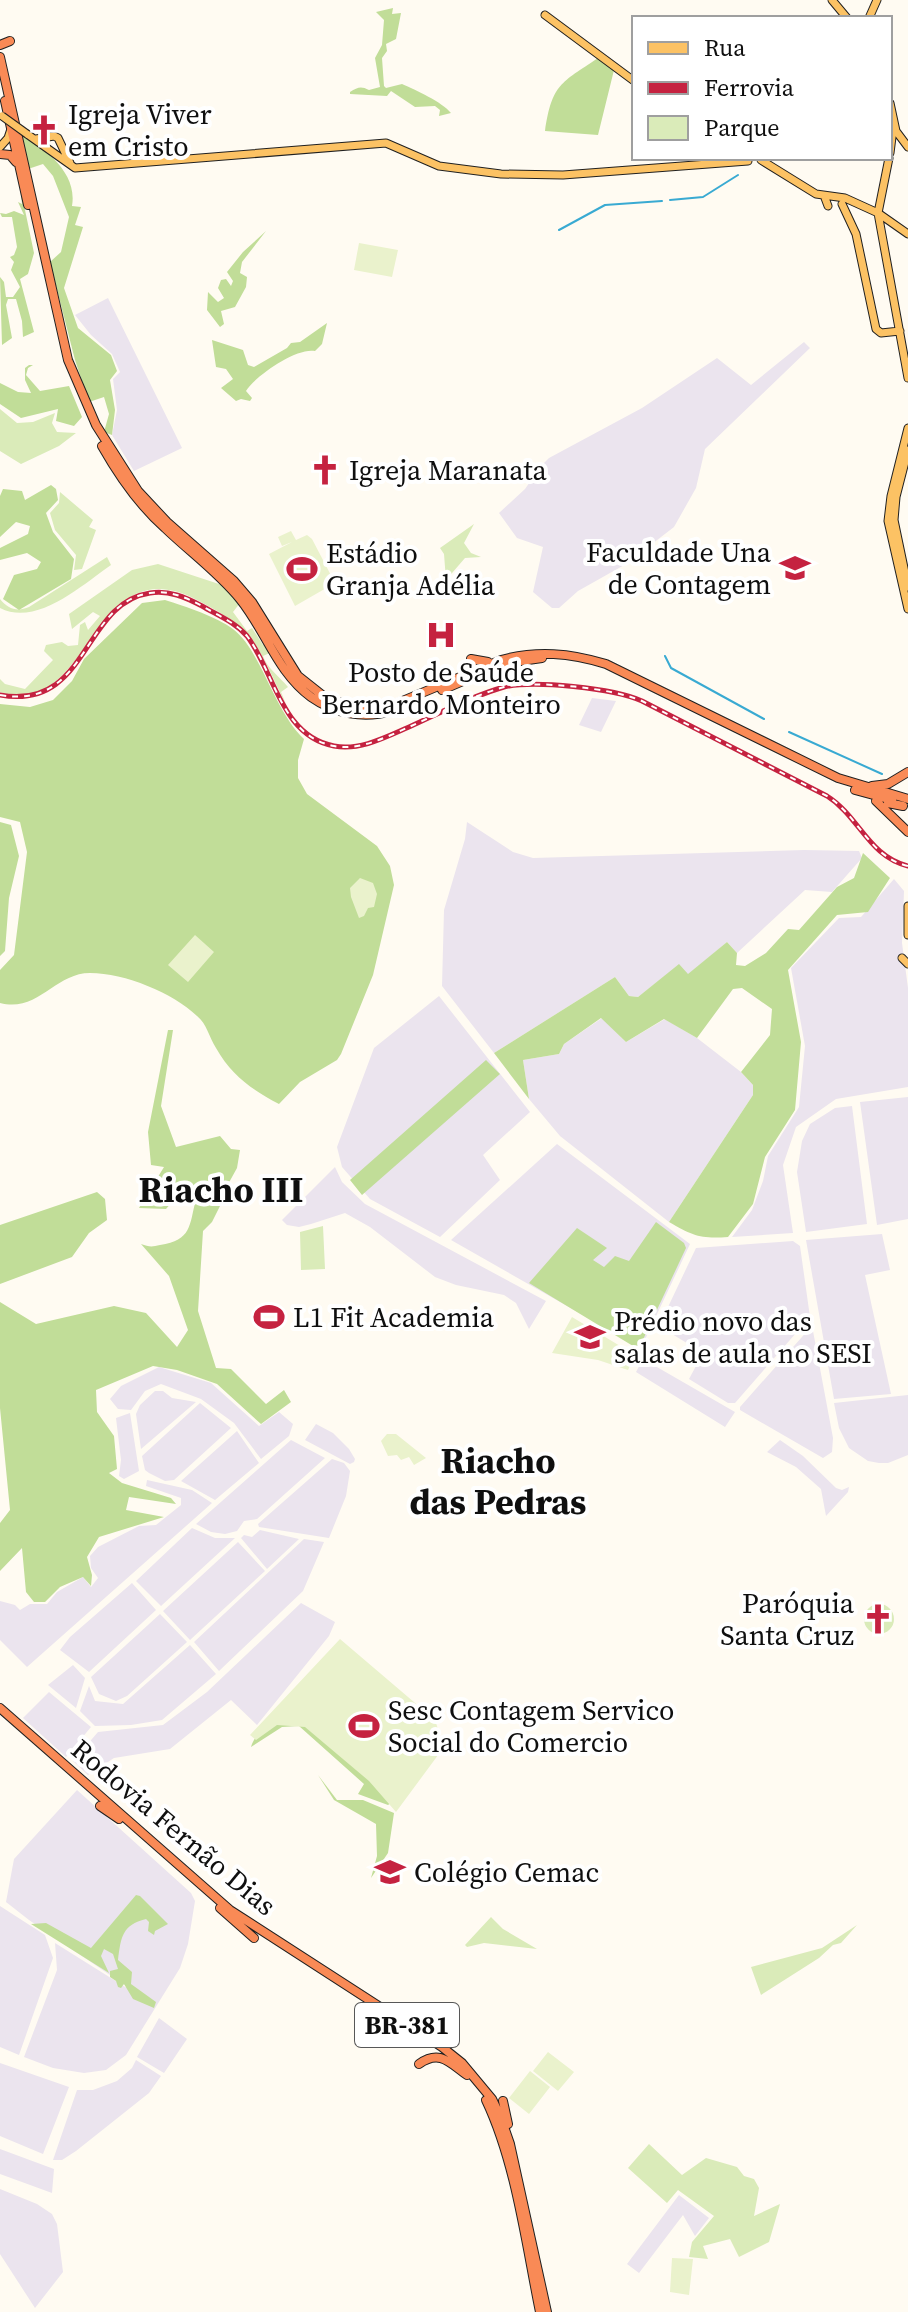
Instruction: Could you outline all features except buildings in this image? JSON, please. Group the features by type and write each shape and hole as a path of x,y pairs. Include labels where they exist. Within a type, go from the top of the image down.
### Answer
{"highway":[{"path":"0,45 10,41"},
{"path":"0,57 68,360 96,425 146,500 244,592 305,684 338,703 372,712 484,670 540,658 567,659 595,666 844,786 907,803"},
{"path":"0,78 68,370 92,427 123,480 162,526 241,599 293,681 314,699 338,710 372,712 402,708 501,660"},
{"path":"0,154 10,155 19,166"},
{"path":"462,676 469,670 471,659 484,662 518,655 567,654 606,664 838,778 907,803"},
{"path":"417,690 428,691"},
{"path":"857,785 880,786 908,774"},
{"path":"907,803 901,784 908,774"},
{"path":"844,786 848,792 876,801 907,803"},
{"path":"876,801 908,830"},
{"path":"907,803 897,815 908,830"},
{"name":"Rodovia Fernão Dias","path":"0,1708 230,1910 462,2063 492,2099 510,2144 547,2312"},
{"name":"Rodovia Fernão Dias","path":"0,1714 245,1926 417,2037 467,2075 486,2099 494,2116 509,2168 540,2312"},
{"path":"17,1723 39,1735"},
{"name":"BR-381","path":"74,1766 83,1780"},
{"path":"100,1806 122,1820"},
{"name":"BR-381","path":"212,1899 254,1938"},
{"path":"324,1972 361,1988"},
{"path":"384,2021 417,2037"},
{"path":"419,2064 433,2056 441,2056 467,2075"},
{"path":"503,2101 510,2144"},
{"path":"494,2116 497,2135"},
{"name":"BR-381","path":"528,2225 546,2276 549,2302"}],"main road":[{"path":"545,15 632,80"},
{"path":"892,108 896,137 892,150"},
{"path":"1,116 47,144 73,167 386,143 439,166 501,174 563,175 745,160 755,165 760,160 805,192 878,213 907,235"},
{"path":"0,147 11,129"},
{"path":"47,144 54,136 58,138 73,167"},
{"path":"896,137 908,147"},
{"path":"56,155 61,153 63,147"},
{"path":"889,160 878,213 908,378"},
{"path":"843,201 856,234 876,329 900,331"},
{"path":"908,428 888,521 908,609"},
{"path":"908,450 896,497 894,520 908,587"},
{"path":"908,906 908,935"}],"shaded area":[{"path":"108,298 182,448 134,471 112,435 117,410 113,379 120,372 112,354 75,315"},
{"path":"804,342 810,348 705,449 696,488 674,527 626,564 578,591 559,608 552,608 533,592 543,547 517,538 499,513 525,489 549,458 642,408 717,358 751,385"},
{"path":"592,698 616,701 601,732 579,725"},
{"path":"467,822 513,852 533,858 804,850 859,851 862,858 832,892 805,890 737,953 727,942 688,975 679,965 638,997 629,996 615,977 494,1053 442,986 444,910"},
{"path":"894,879 904,891 902,943 908,988 908,1087 836,1099 796,1127 783,1165 793,1233 732,1237 752,1210 768,1156 799,1107 805,1046 791,968 839,918 861,917"},
{"path":"439,996 530,1112 483,1155 500,1180 440,1237 370,1199 342,1167 337,1147 374,1048"},
{"path":"602,1018 626,1042 665,1019 697,1038 753,1085 753,1095 669,1222 560,1136 529,1099 523,1060 559,1054 564,1044"},
{"path":"908,1097 908,1219 877,1225 860,1102"},
{"path":"852,1106 867,1224 806,1232 797,1172 802,1141 810,1124 835,1108"},
{"path":"557,1144 690,1244 641,1348 451,1240"},
{"path":"335,1167 342,1182 365,1204 546,1301 529,1329 516,1303 504,1295 456,1285 435,1277 370,1227 345,1213 299,1227 287,1225 282,1220"},
{"path":"882,1234 890,1270 865,1275 891,1394 834,1399 806,1240"},
{"path":"793,1241 800,1246 810,1317 735,1403 728,1403 689,1379 703,1353 659,1326 696,1248"},
{"path":"809,1329 813,1331 833,1438 832,1452 823,1458 740,1410"},
{"path":"643,1359 735,1412 725,1427 636,1372"},
{"path":"159,1367 211,1383 259,1426 279,1412 293,1424 289,1436 261,1459 234,1423 201,1399 161,1384 145,1391 131,1410 118,1409 110,1399 121,1386"},
{"path":"155,1391 196,1402 141,1449 136,1414 140,1405"},
{"path":"908,1395 908,1455 879,1463 868,1461 849,1448 839,1428 834,1403"},
{"path":"200,1403 231,1428 174,1480 165,1481 145,1470 142,1456"},
{"path":"130,1413 139,1471 124,1479 119,1476 121,1460 116,1418"},
{"path":"316,1424 333,1433 349,1449 354,1462 350,1464 305,1440"},
{"path":"237,1431 259,1463 215,1500 181,1481"},
{"path":"291,1440 325,1458 257,1519 244,1521 237,1531 225,1534 211,1532 196,1524"},
{"path":"780,1440 803,1456 836,1488 842,1490 849,1487 826,1516 821,1489 796,1467 767,1452"},
{"path":"332,1459 344,1463 350,1471 346,1496 329,1538 259,1527 258,1524"},
{"path":"147,1480 192,1490 212,1503 27,1667 0,1640 0,1601 15,1605 20,1610 30,1604 47,1604 57,1592 83,1577 91,1587 98,1578 91,1568 90,1556 98,1547 139,1526 156,1525 181,1505 181,1498 146,1486"},
{"path":"192,1528 215,1538 235,1538 161,1606 136,1581"},
{"path":"260,1530 299,1539 267,1569 241,1538 244,1535 252,1537"},
{"path":"304,1539 324,1542 303,1591 219,1671 194,1642"},
{"path":"238,1542 265,1571 190,1640 163,1611"},
{"path":"132,1583 156,1610 89,1672 60,1650 70,1637"},
{"path":"301,1603 335,1622 329,1636 257,1725 231,1700 170,1749 114,1758 88,1775 73,1761 98,1732 163,1725 207,1692"},
{"path":"160,1614 187,1642 127,1696 116,1701 99,1694 91,1677"},
{"path":"190,1645 216,1674 162,1720 95,1726 80,1711 89,1686 95,1701 123,1704"},
{"path":"73,1665 85,1678 76,1708 48,1685"},
{"path":"49,1692 91,1727 66,1757 23,1718"},
{"path":"77,1790 191,1893 195,1901 188,1944 180,1968 126,2055 106,2070 84,2073 53,2068 24,2057 57,1970 55,1943 154,2005 6,1902 14,1859"},
{"path":"0,1906 45,1935 53,1958 19,2055 0,2047"},
{"path":"159,2018 187,2039 164,2073 137,2057"},
{"path":"136,2060 161,2076 149,2093 76,2151 62,2160 53,2160 77,2090 93,2090 117,2081 132,2068"},
{"path":"0,2063 69,2087 43,2154 0,2136"},
{"path":"0,2149 54,2169 52,2193 0,2174"},
{"path":"0,2189 37,2204 52,2214 57,2224 63,2272 35,2308 0,2254"},
{"path":"679,2195 709,2218 695,2236 683,2215 639,2273 627,2264"}],"green space":[{"path":"393,8 392,14 401,13 396,39 386,44 387,51 382,58 384,86 402,84 451,113 439,116 440,110 435,106 415,107 391,91 387,96 350,94 360,88 369,90 380,87 375,58 382,45 384,20 376,12"},
{"path":"598,58 614,70 598,135 545,131 551,103 560,86"},
{"path":"20,131 57,162 70,182 72,206 81,207 75,225 83,227 64,288 78,328 111,355 117,371 110,380 115,410 112,435 104,432 109,414 104,397 89,402 50,262 61,252 69,217 53,176 43,164 28,169"},
{"path":"20,186 34,253 28,274 20,279 34,332 23,337 16,299 8,299 6,305 12,338 2,345 0,277 6,297 13,297 20,287 11,270 14,262 10,257 17,247 12,217 2,217 0,213 14,211 24,215 18,202 22,204"},
{"path":"266,231 242,262 240,273 247,277 246,287 235,307 221,311 224,324 220,327 207,310 208,292 218,302 224,298 218,288 221,280 226,279 231,286 233,281 227,272"},
{"path":"359,243 398,250 392,277 354,270"},
{"path":"327,323 322,344 315,351 298,353 267,371 246,391 252,398 250,401 236,401 221,388 233,379 226,369 216,367 212,340 243,350 248,365 254,367"},
{"path":"33,365 26,375 40,391 69,386 82,417 74,426 56,421 58,409 21,418 0,404 0,383 18,392 31,393 25,380 25,368"},
{"path":"0,409 17,423 33,422 55,413 52,423 57,432 76,433 59,446 21,464 0,451"},
{"path":"51,485 56,489 58,500 46,513 53,532 74,559 71,579 19,610 3,599 14,575 37,569 41,562 27,553 0,560 0,548 28,534 30,526 16,522 0,537 0,496 3,489 22,491 25,500"},
{"path":"60,492 93,520 89,527 96,530 82,569 74,570 76,555 55,530 50,513 59,503"},
{"path":"474,524 464,543 471,553 481,557 465,558 446,580 444,554 440,548"},
{"name":"Estádio Granja Adélia","path":"291,531 296,540 307,535 312,539 335,583 295,606 269,554 292,542 282,546 278,537"},
{"path":"107,557 111,565 44,608 14,612 0,608 0,599 13,609 29,607"},
{"path":"158,564 222,585 240,603 233,612 247,631 252,628 263,645 265,643 272,652 263,656 288,687 281,692 286,704 259,651 243,630 197,600 162,589 134,595 112,612 55,682 30,694 0,692 0,679 5,684 25,689 53,660 44,651 46,645 62,642 68,646 78,645 80,625 85,622 88,630 100,616 93,612 72,629 69,614 132,570"},
{"path":"165,600 218,620 243,639 284,713 304,739 298,760 298,778 307,794 377,846 390,866 394,885 373,975 341,1054 337,1060 300,1082 279,1104 236,1074 222,1058 197,1016 148,986 118,976 90,973 67,979 25,1003 0,1003 0,970 14,955 27,852 20,822 0,817 0,704 30,707 53,700 72,681 84,659 142,603"},
{"path":"0,822 11,825 19,856 9,898 5,951 0,956"},
{"path":"863,853 890,878 868,912 837,915 788,970 801,1042 795,1110 765,1157 753,1204 728,1237 697,1236 669,1222 753,1095 753,1085 741,1072 770,1035 772,1009 742,988 733,989 697,1038 664,1019 626,1042 601,1018 564,1044 559,1054 523,1060 529,1099 494,1053 615,977 629,996 638,997 679,964 688,974 727,942 737,953 736,965 745,966 766,953 788,929 799,930 837,887 854,878"},
{"path":"360,878 373,883 377,894 374,907 368,908 359,918 350,888"},
{"path":"195,935 214,952 188,982 168,965"},
{"path":"168,1030 173,1030 161,1106 176,1147 220,1136 231,1149 240,1150 237,1168 221,1197 221,1204 212,1222 203,1231 198,1311 216,1368 231,1369 266,1404 284,1390 291,1402 261,1424 217,1384 177,1370 153,1366 96,1390 97,1412 114,1436 117,1469 109,1473 122,1483 171,1498 176,1504 129,1497 126,1510 164,1517 99,1537 87,1557 92,1575 91,1586 83,1577 60,1587 45,1602 34,1602 26,1592 22,1548 0,1571 0,1523 10,1510 0,1408 0,1302 36,1324 114,1306 146,1313 177,1347 188,1330 169,1276 141,1244 157,1246 178,1240 190,1224 196,1199 179,1194 166,1209 139,1208 164,1167 151,1165 148,1132"},
{"path":"486,1060 500,1074 362,1195 350,1180"},
{"path":"97,1192 105,1199 107,1220 89,1233 72,1257 0,1284 0,1225"},
{"path":"656,1222 684,1243 686,1248 640,1346 633,1346 529,1283 577,1228 607,1248 593,1260 604,1267 615,1256 629,1261"},
{"path":"323,1226 325,1269 301,1270 300,1232"},
{"path":"572,1317 635,1355 628,1370 598,1360 552,1353"},
{"path":"387,1434 396,1434 426,1458 414,1465 409,1457 401,1460 397,1455 388,1456 381,1441"},
{"path":"879,1604 890,1608 894,1619 890,1630 879,1634 868,1630 864,1619 868,1608"},
{"name":"Sesc Contagem Servico Social do Comercio","path":"340,1639 435,1720 444,1747 396,1812 369,1781 305,1727 277,1725 256,1740 250,1735"},
{"path":"294,1717 398,1798 388,1805 358,1794 364,1784 299,1726 282,1727 251,1747 262,1731"},
{"path":"318,1775 337,1800 363,1800 394,1813 388,1853 371,1878 377,1856 376,1824 334,1800"},
{"path":"136,1895 168,1924 155,1931 154,1935 148,1931 149,1922 146,1919 132,1925 124,1933 118,1960 132,1972 131,1984 156,2002 154,2008 133,1999 124,1984 118,1987 110,1977 110,1971 118,1969 113,1954 104,1949 101,1956 109,1973 31,1924 46,1923 91,1948"},
{"path":"491,1917 503,1929 537,1949 484,1943 467,1947 465,1945"},
{"path":"857,1925 841,1943 833,1945 819,1958 761,1995 751,1967 822,1948"},
{"path":"548,2052 574,2072 558,2091 533,2071"},
{"path":"530,2071 550,2087 529,2114 509,2098"},
{"path":"649,2144 682,2175 706,2158 737,2167 744,2176 754,2179 759,2188 754,2216 780,2204 769,2242 739,2257 730,2239 703,2246 708,2259 689,2257 692,2242 714,2216 678,2190 667,2203 628,2168"},
{"path":"672,2258 693,2259 689,2295 670,2292"}],"waterway":[{"path":"670,200 703,197 738,175"},
{"path":"559,230 605,205 662,201"},
{"path":"665,656 671,668 764,719"},
{"path":"789,732 882,774"}],"railway":[{"path":"0,695 29,696 51,687 69,672 110,615 128,601 150,593 170,593 202,606 247,636 291,717 316,740 334,746 363,745 504,687 553,685 612,692 642,701 827,796 848,814 883,854 908,866"}],"place":[{"name":"Igreja Viver em Cristo","path":"44,130"},
{"name":"Igreja Maranata","path":"325,470"},
{"name":"Faculdade Una de Contagem","path":"795,568"},
{"name":"Estádio Granja Adélia","path":"302,569"},
{"name":"Posto de Saúde Bernardo Monteiro","path":"441,635"},
{"name":"L1 Fit Academia","path":"269,1317"},
{"name":"Prédio novo das salas de aula no SESI","path":"590,1337"},
{"name":"Paróquia Santa Cruz","path":"878,1619"},
{"name":"Sesc Contagem Servico Social do Comercio","path":"364,1726"},
{"name":"Colégio Cemac","path":"390,1872"}],"district":[{"name":"Riacho III","path":"221,1189"},
{"name":"Riacho das Pedras","path":"498,1480"}]}
